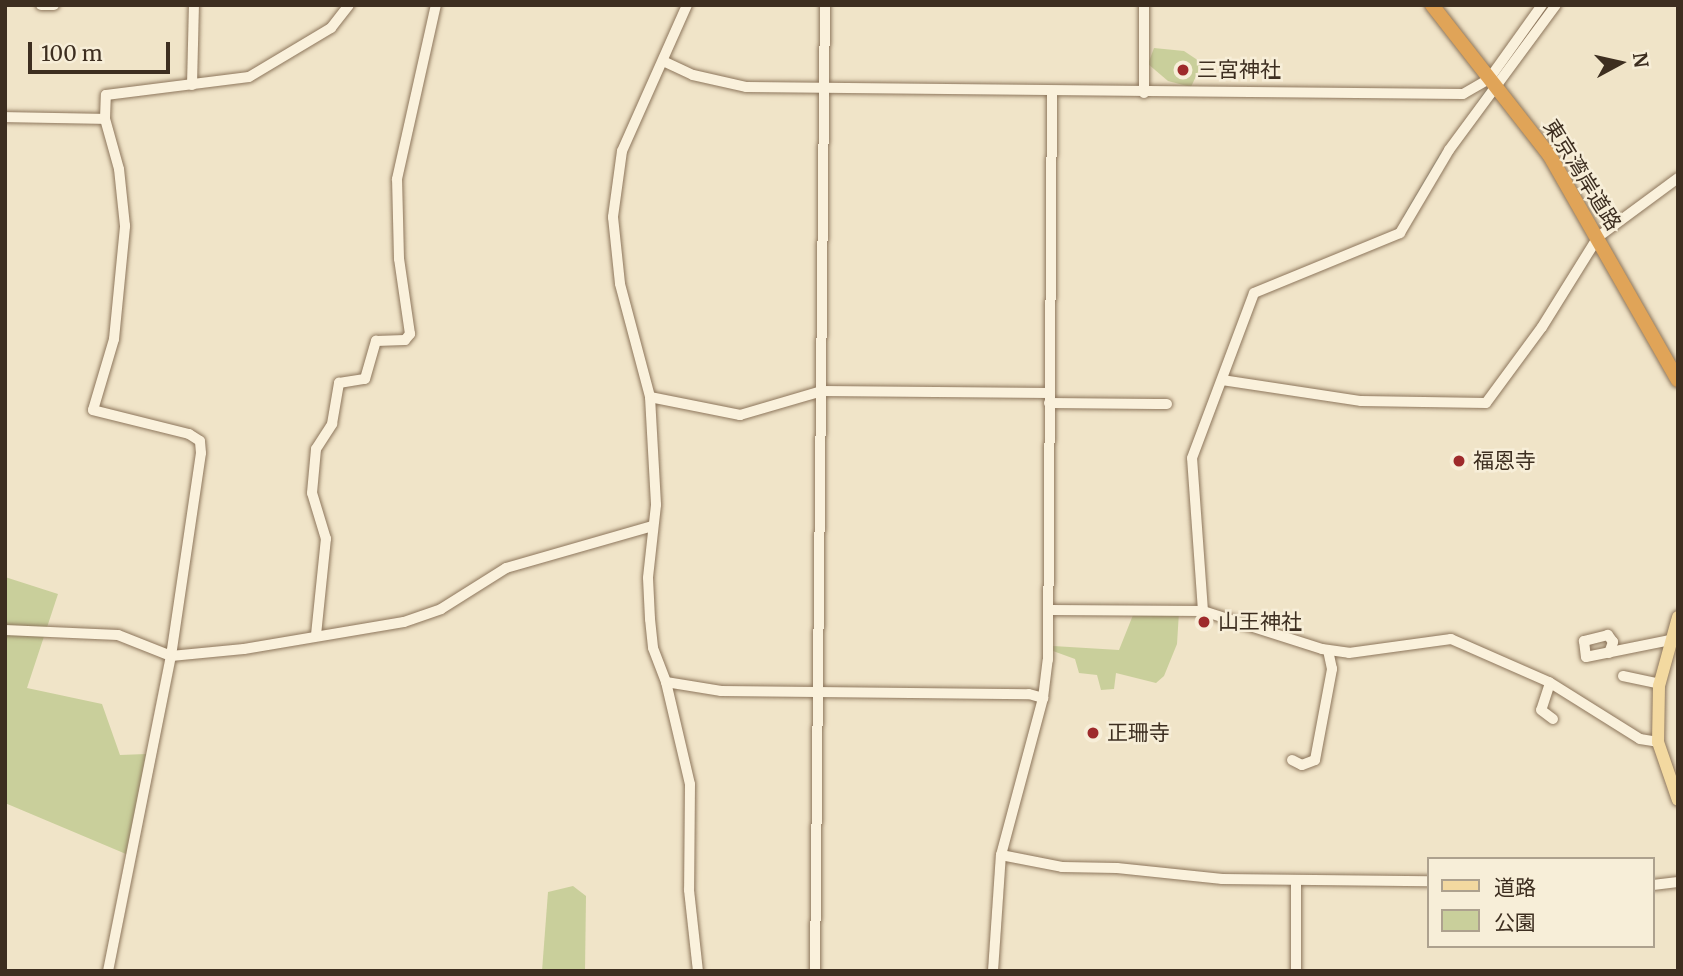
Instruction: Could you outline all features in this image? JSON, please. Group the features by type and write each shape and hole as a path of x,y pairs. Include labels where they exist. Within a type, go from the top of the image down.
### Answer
{"highway":[{"name":"東京湾岸道路","path":"1432,5 1550,156 1678,380"}],"main road":[{"path":"1678,617 1660,684 1658,742 1671,770 1678,800"}],"street":[{"path":"41,5 54,5"},
{"path":"192,85 194,5"},
{"path":"108,971 171,656 200,440 93,410 114,339 125,226 119,169 105,119 106,95 249,77 331,28 349,5"},
{"path":"316,635 326,538 312,493 316,449 332,424 338,383 365,379 376,341 405,340 410,334 398,259 397,179 436,5"},
{"path":"687,5 620,158 613,217 620,284 650,397 656,505 652,526 650,619 653,648 666,682 690,784 689,890 698,971"},
{"path":"815,971 820,692 825,5"},
{"path":"1144,5 1144,93"},
{"path":"1203,611 1192,458 1254,293 1400,233 1449,150 1542,5"},
{"path":"663,61 693,75 746,87 825,90 1463,94 1492,83 1556,5"},
{"path":"993,971 1001,855 1043,698 1050,610 1052,91"},
{"path":"5,117 105,119"},
{"path":"1222,380 1361,401 1486,403 1542,327 1598,237 1678,178"},
{"path":"650,397 740,415 822,391 1167,404"},
{"path":"5,630 118,635 171,656 404,622 441,609 506,568 652,526"},
{"path":"1050,610 1203,611 1328,650 1349,653 1451,639 1550,683 1622,729 1658,742"},
{"path":"1609,653 1670,640"},
{"path":"1292,761 1302,765 1315,760 1332,669 1328,650"},
{"path":"1628,674 1660,684"},
{"path":"666,682 721,691 1028,694 1043,698"},
{"path":"1550,683 1541,710 1553,719"},
{"path":"1001,855 1062,867 1296,881 1428,881"},
{"path":"1296,881 1296,971"},
{"path":"1655,885 1678,883"}],"green space":[{"path":"1154,48 1184,51 1202,63 1191,87 1168,81 1148,64"},
{"path":"5,577 58,594 27,688 102,704 120,755 146,754 126,854 5,803"},
{"path":"1179,612 1177,644 1164,676 1156,683 1116,673 1114,689 1101,690 1097,675 1079,673 1075,659 1053,651 1053,646 1119,650 1133,615"},
{"path":"573,886 586,896 585,971 542,971 548,892"}],"waterway":[{"path":"1478,103 1490,86"},
{"path":"1404,217 1441,154"}],"place":[{"name":"三宮神社","path":"1183,70"},
{"name":"福恩寺","path":"1459,461"},
{"name":"山王神社","path":"1204,622"},
{"name":"正珊寺","path":"1093,733"}]}
